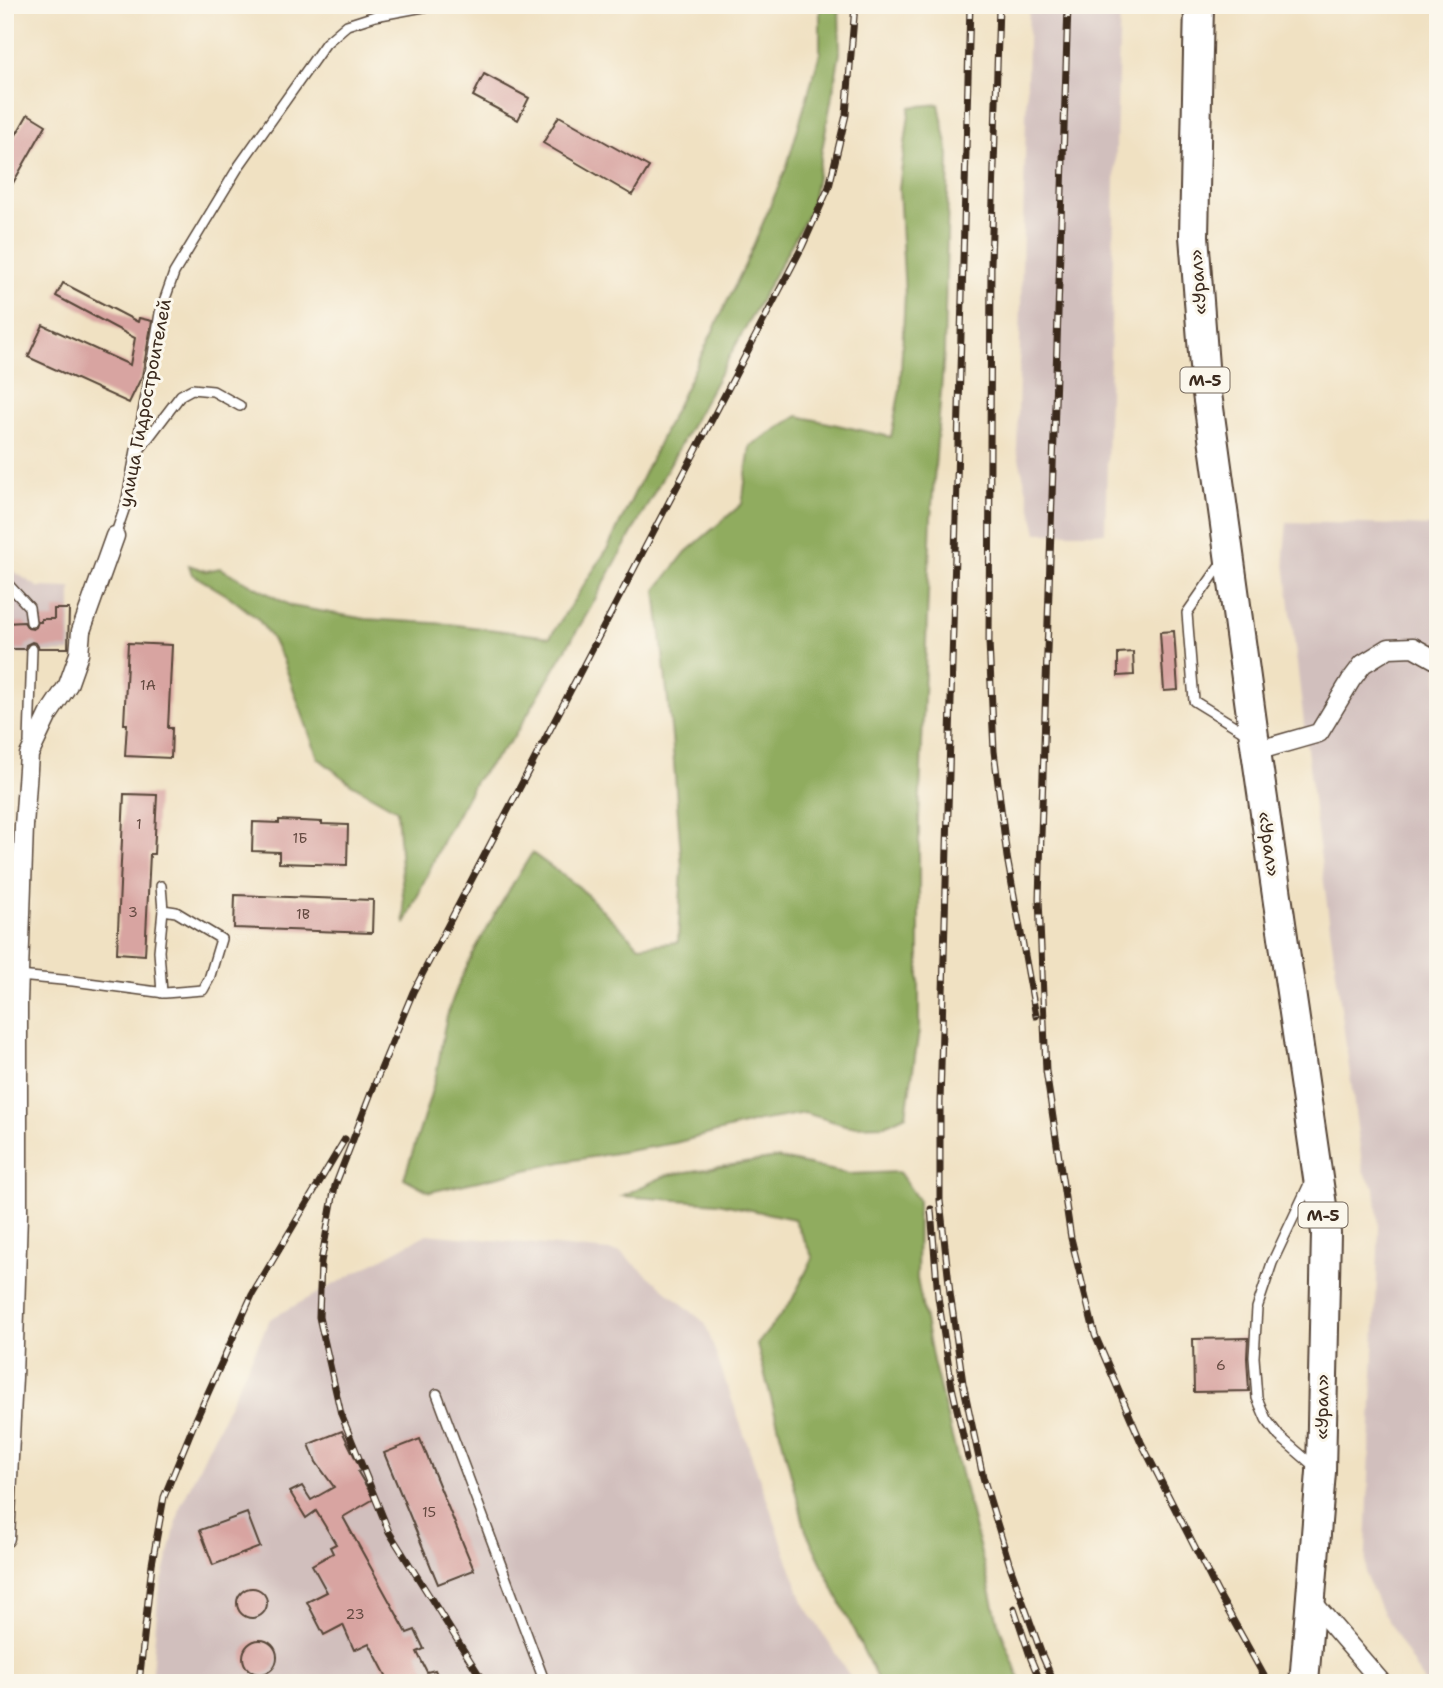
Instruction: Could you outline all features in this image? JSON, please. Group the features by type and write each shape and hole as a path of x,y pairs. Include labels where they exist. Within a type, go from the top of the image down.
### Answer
{"highway":[{"name":"«Урал»","path":"1199,5 1195,236 1205,379 1326,1233 1321,1472 1304,1683"}],"street":[{"name":"улица Гидростроителей","path":"5,1538 13,1377 10,1296 18,1214 19,976 29,755 48,715 68,685 79,654 81,631 115,536"},
{"path":"1255,744 1319,733 1363,664 1389,649 1413,647 1438,661"},
{"path":"1310,1599 1382,1683"}],"lane":[{"name":"улица Гидростроителей","path":"115,536 126,504 160,313 174,272 239,166 326,43 347,25 374,16 434,5"},
{"path":"135,456 180,395 191,389 213,391 240,406"},
{"path":"1229,553 1187,613 1194,701 1255,744"},
{"path":"5,580 29,607 31,622"},
{"path":"29,755 32,649"},
{"path":"161,886 163,910 159,951 162,993"},
{"path":"19,976 162,993 203,990 221,939 176,912 163,910"},
{"path":"1317,1168 1272,1263 1257,1308 1254,1357 1256,1398 1266,1419 1279,1436 1321,1472"},
{"path":"437,1394 545,1683"}],"shaded area":[{"path":"1029,5 1120,5 1105,533 1037,533 1017,450"},
{"path":"1287,522 1438,526 1438,1683 1424,1683 1381,1609 1365,1574 1379,1227 1375,1189 1363,1171 1314,808 1284,554"},
{"path":"5,566 38,587 71,588 71,652 8,654 5,657"},
{"path":"5,807 10,825 10,967 5,968"},
{"path":"427,1234 620,1252 705,1323 803,1602 854,1683 151,1683 158,1598 181,1505 270,1319"}],"green space":[{"path":"820,5 839,5 840,53 811,209 588,612 514,737 476,780 442,842 405,924 397,810 351,784 318,758 283,660 272,639 258,619 230,597 192,574 189,565 206,571 220,568 291,606 366,619 449,624 550,637 608,548 745,265 786,169 820,53"},
{"path":"939,104 949,155 944,352 931,518 919,819 919,1031 906,1115 885,1125 848,1126 805,1113 759,1121 675,1143 562,1162 430,1192 404,1178 437,1071 448,1013 474,952 532,853 579,887 639,946 678,942 682,868 672,737 656,590 686,552 742,504 750,446 798,416 891,437 900,389 905,294 899,188 910,107"},
{"path":"777,1158 849,1174 899,1172 918,1200 917,1279 933,1361 998,1622 1021,1683 879,1683 806,1531 757,1345 792,1300 813,1258 794,1219 718,1203 622,1196 667,1175"}],"building":[{"path":"484,74 529,98 518,120 473,96"},
{"path":"28,114 46,125 5,197 5,154"},
{"path":"559,116 649,167 632,195 543,143"},
{"path":"63,283 138,322 139,318 152,321 142,376 129,403 28,357 43,325 130,365 135,338 56,296"},
{"path":"54,609 69,609 68,648 39,648 32,642 26,645 25,649 5,649 5,623 24,622 28,628 33,629 41,619 54,619"},
{"path":"1174,631 1178,690 1164,691 1160,632"},
{"path":"128,643 172,645 168,728 172,728 171,758 125,756"},
{"path":"1133,652 1134,675 1118,676 1118,653"},
{"path":"124,794 157,795 154,854 150,854 145,955 117,953"},
{"path":"279,820 348,825 347,865 279,863 279,852 252,851 253,822 279,823"},
{"path":"235,895 373,900 372,933 234,928"},
{"path":"1248,1338 1249,1391 1194,1392 1193,1339"},
{"path":"342,1431 361,1470 358,1472 374,1499 343,1517 407,1633 415,1630 424,1649 417,1652 427,1672 435,1670 441,1683 390,1683 369,1643 354,1650 343,1625 324,1635 307,1602 327,1592 312,1565 333,1553 330,1547 336,1544 316,1511 306,1518 290,1492 302,1486 311,1500 334,1487 316,1462 309,1444"},
{"path":"420,1439 474,1570 438,1584 384,1453"},
{"path":"247,1513 260,1547 213,1565 200,1530"},
{"path":"252,1588 258,1589 266,1597 266,1609 258,1617 252,1618 246,1617 238,1609 237,1603 238,1597 246,1589"},
{"path":"260,1640 272,1645 277,1657 272,1669 260,1674 248,1669 243,1657 248,1645"}],"railway":[{"path":"488,1683 478,1673 389,1532 341,1414 319,1317 321,1262 335,1186 413,992 802,247 829,187 846,115 855,5"},
{"path":"970,5 940,1103 940,1200 963,1383 983,1477 1010,1566 1054,1683"},
{"path":"999,5 991,264 989,641 994,751 1007,857 1036,1016"},
{"path":"1068,5 1039,898 1046,1071 1071,1238 1095,1335 1141,1442 1218,1593 1268,1683"},
{"path":"139,1683 152,1564 164,1497 252,1295 345,1139"},
{"path":"931,1209 938,1297 952,1387 968,1458"},
{"path":"1014,1608 1041,1683"}]}
